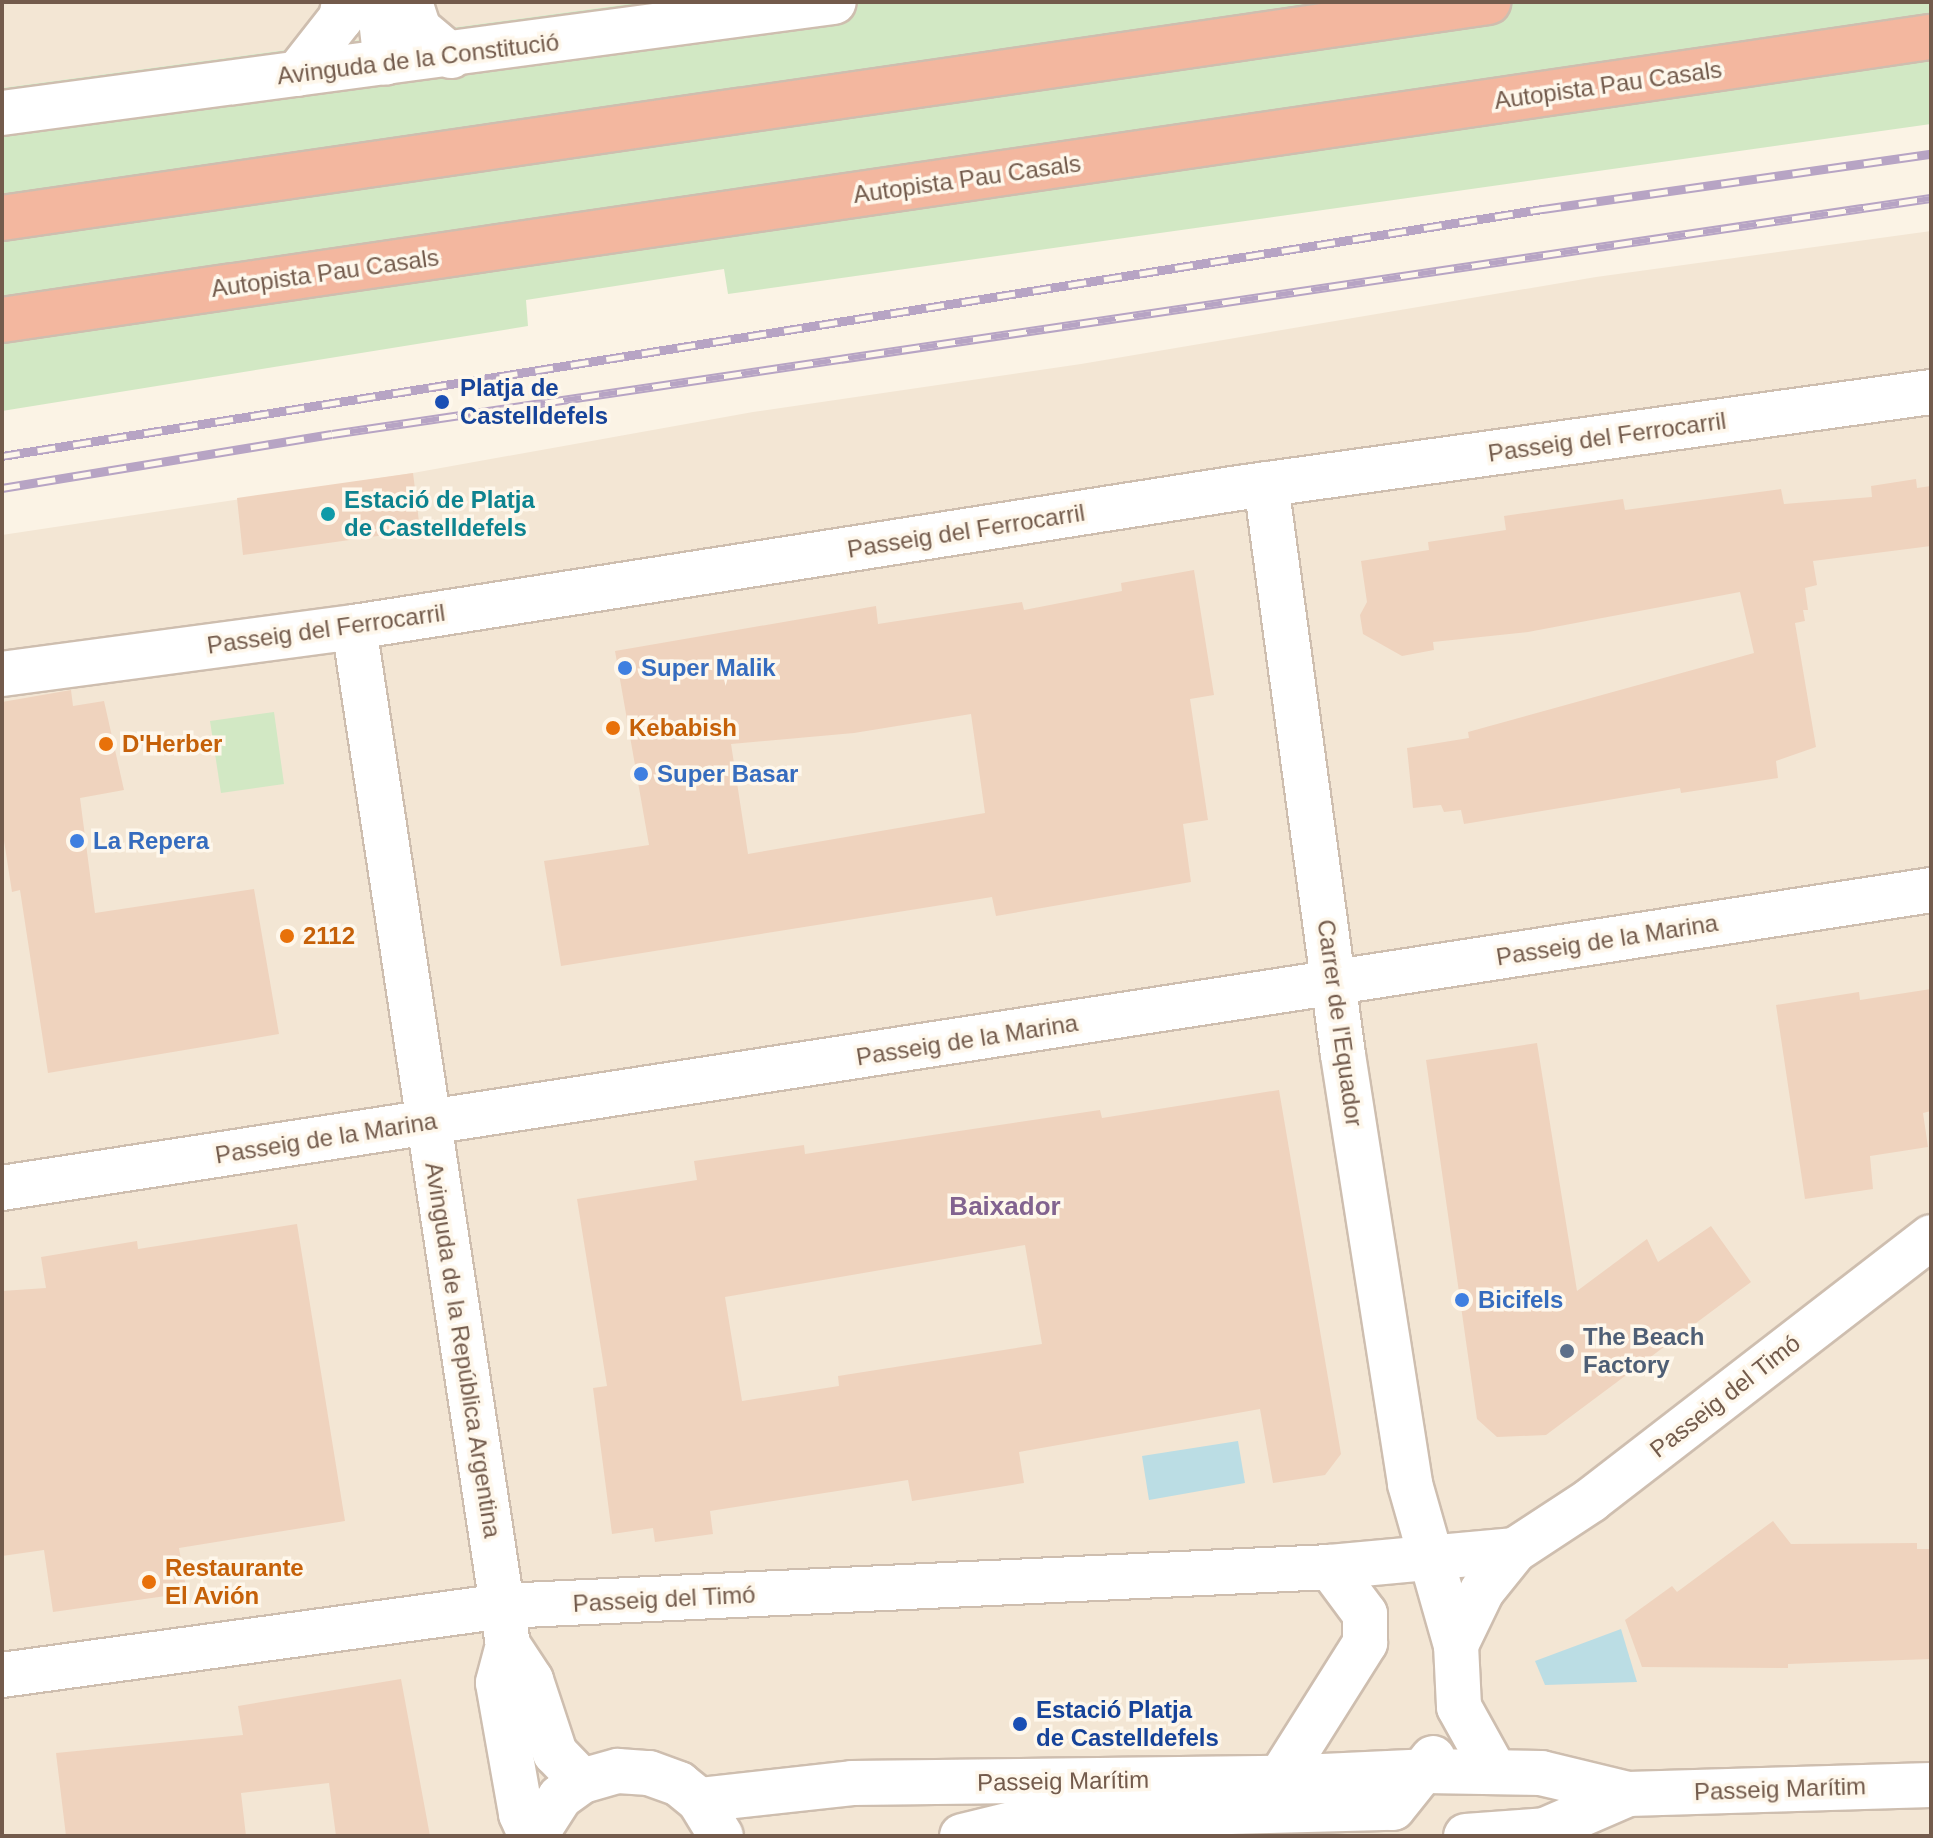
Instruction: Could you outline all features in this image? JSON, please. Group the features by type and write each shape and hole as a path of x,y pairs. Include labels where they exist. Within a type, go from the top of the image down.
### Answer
{"highway":[{"path":"2,218 1488,2"},
{"name":"Autopista Pau Casals","path":"2,320 1931,37"}],"street":[{"path":"297,74 341,18 344,2"},
{"path":"379,2 386,63"},
{"path":"410,2 419,29 451,56"},
{"name":"Avinguda de la Constitució","path":"2,113 451,56 834,2"},
{"name":"Passeig del Ferrocarril","path":"2,674 354,627 1266,484 1931,392"},
{"name":"Carrer de l'Equador","path":"1266,484 1334,981 1410,1484 1432,1559"},
{"name":"Avinguda de la República Argentina","path":"354,627 505,1626 498,1683 521,1814 533,1836"},
{"name":"Passeig de la Marina","path":"2,1188 1931,890"},
{"name":"Passeig del Timó","path":"1456,1645 1482,1591 1515,1550 1591,1500 1931,1237"},
{"name":"Passeig del Timó","path":"2,1675 505,1626 1330,1567 1515,1550"},
{"name":"Passeig del Timó","path":"1432,1559 1456,1645 1459,1707 1495,1772"},
{"path":"1280,1778 1365,1643 1365,1614 1330,1567"},
{"name":"Avinguda de la República Argentina","path":"505,1626 531,1680 555,1753 582,1781"},
{"name":"Passeig Marítim","path":"962,1836 1040,1817 1393,1808 1426,1771 1459,1707"},
{"name":"Passeig Marítim","path":"533,1836 560,1797 582,1781 618,1771 649,1773 710,1818 852,1783 1280,1778 1426,1771 1541,1773 1628,1794 1931,1785"},
{"name":"Passeig Marítim","path":"1466,1836 1545,1830 1628,1794"}],"shaded area":[{"path":"2,2 644,2 2,88"},
{"path":"1931,231 1931,1836 2,1836 2,535 413,473 753,412 1081,364 1596,277"}],"green space":[{"path":"644,2 1931,2 1931,124 728,294 724,269 526,300 528,326 2,411 2,88"},
{"path":"274,712 284,784 221,793 210,721"}],"water":[{"path":"1238,1441 1245,1483 1149,1500 1142,1456"},
{"path":"1621,1629 1637,1682 1545,1685 1535,1661"}],"building":[{"name":"Estació de Platja de Castelldefels","path":"413,473 420,530 243,555 237,498"},
{"path":"1916,479 1917,488 1931,486 1931,546 1813,561 1817,585 1805,588 1808,610 1803,610 1805,621 1795,623 1816,747 1776,761 1778,778 1681,793 1680,788 1464,824 1461,810 1444,812 1441,805 1413,808 1407,748 1469,738 1468,732 1754,653 1740,592 1528,632 1433,642 1434,650 1402,656 1363,634 1360,615 1367,602 1361,561 1429,550 1428,542 1506,530 1504,516 1623,499 1625,510 1781,489 1784,504 1872,497 1871,486"},
{"path":"1194,570 1214,695 1190,699 1208,820 1183,824 1191,882 996,916 992,897 561,966 544,861 649,845 615,651 876,606 878,624 1022,602 1024,610 1122,591 1121,583","holes":["971,714 985,813 748,854 731,744 854,733"]},
{"path":"71,690 73,706 104,701 124,790 80,798 95,913 254,889 279,1034 48,1073 20,890 12,892 2,828 2,702"},
{"path":"1931,989 1931,1111 1923,1113 1928,1147 1870,1156 1873,1189 1805,1199 1776,1005 1859,992 1860,1000"},
{"path":"1537,1043 1577,1291 1647,1239 1658,1262 1711,1226 1751,1282 1546,1435 1497,1437 1477,1419 1426,1060"},
{"path":"1279,1090 1341,1454 1325,1475 1273,1483 1260,1409 1019,1452 1024,1483 912,1501 908,1480 710,1511 713,1534 655,1542 653,1528 612,1534 593,1388 607,1386 577,1199 697,1180 694,1161 804,1145 805,1154 1100,1110 1102,1118","holes":["1025,1245 1042,1344 838,1376 839,1386 742,1401 725,1297"]},
{"path":"297,1224 345,1521 179,1548 187,1593 53,1612 44,1550 2,1556 2,1291 46,1288 41,1257 137,1241 138,1249"},
{"path":"1773,1521 1791,1544 1917,1543 1917,1549 1931,1549 1931,1659 1788,1664 1788,1668 1642,1667 1625,1620 1672,1586 1677,1592"},
{"path":"401,1679 430,1836 336,1836 329,1783 241,1793 246,1836 66,1836 56,1753 243,1735 238,1706"}],"railway":[{"path":"2,456 1543,209 1931,154"},
{"path":"2,488 332,434 1931,198"}],"place":[{"name":"Platja de Castelldefels","path":"442,402"},
{"name":"Estació de Platja de Castelldefels","path":"328,514"},
{"name":"Super Malik","path":"625,668"},
{"name":"Kebabish","path":"613,728"},
{"name":"D'Herber","path":"106,744"},
{"name":"Super Basar","path":"641,774"},
{"name":"La Repera","path":"77,841"},
{"name":"2112","path":"287,936"},
{"name":"Bicifels","path":"1462,1300"},
{"name":"The Beach Factory","path":"1567,1351"},
{"name":"Restaurante El Avión","path":"149,1582"},
{"name":"Estació Platja de Castelldefels","path":"1020,1724"}],"district":[{"name":"Baixador","path":"1005,1207"}]}
